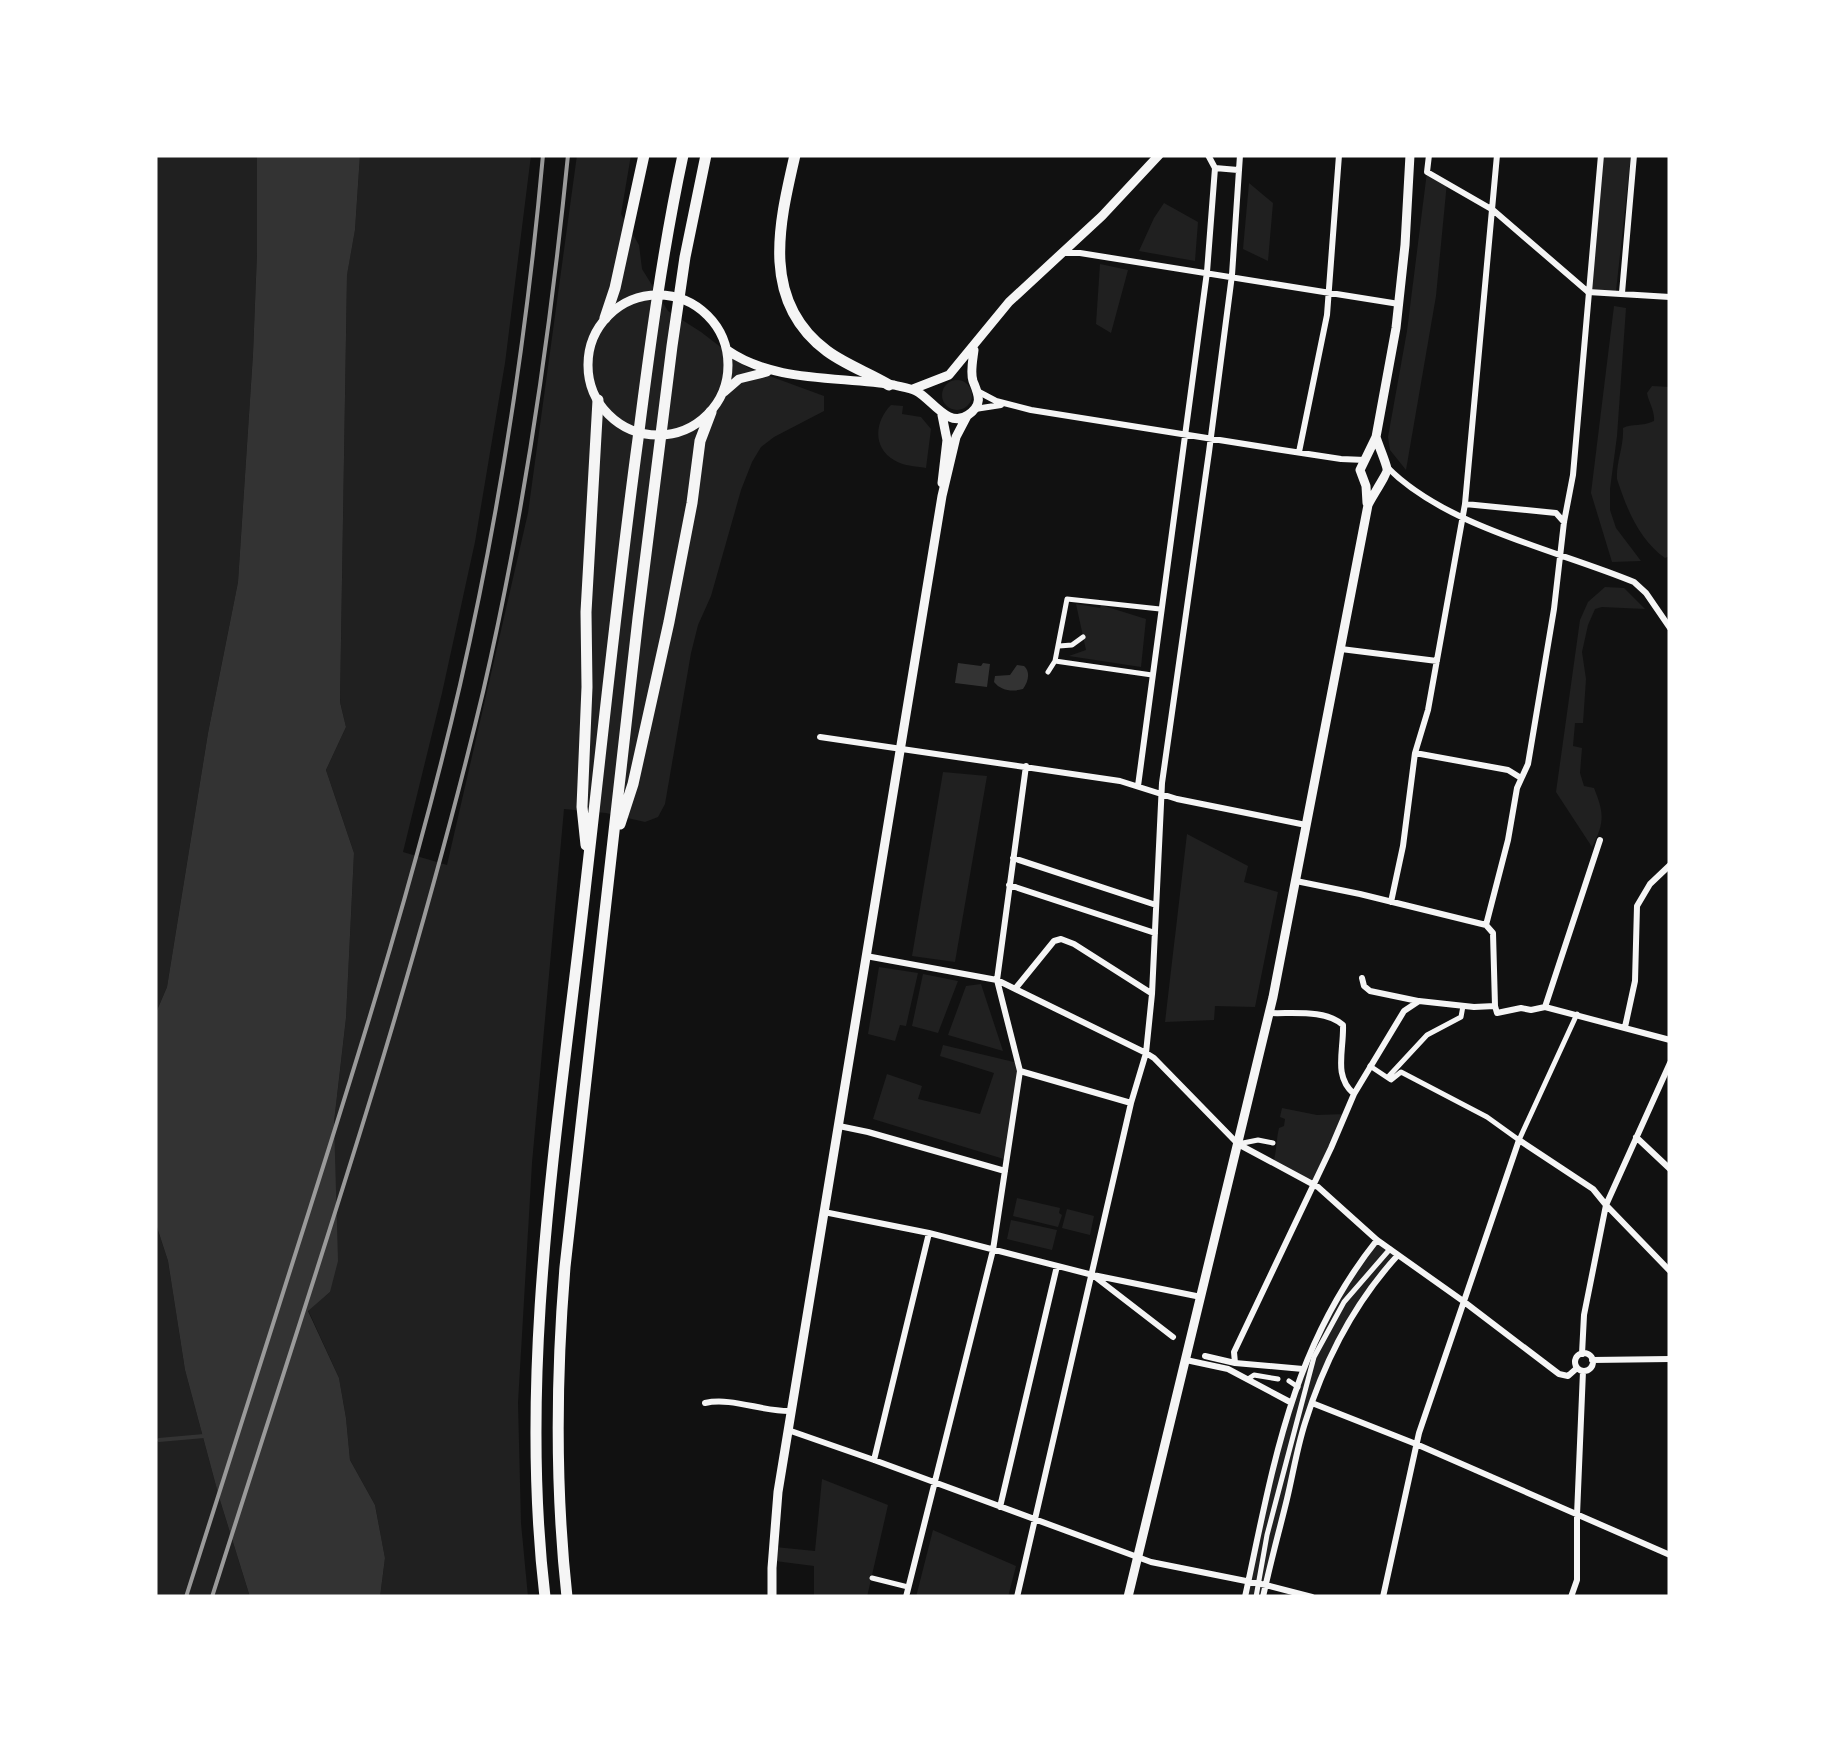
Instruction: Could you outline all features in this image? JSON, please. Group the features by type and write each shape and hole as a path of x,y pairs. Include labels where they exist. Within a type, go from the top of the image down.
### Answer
{"highway":[{"path":"605,318 618,277 644,155"},
{"path":"545,1597 535,1419 545,1250 622,557 662,268 684,155"},
{"path":"567,1597 558,1476 560,1339 568,1235 672,346 685,257 707,155"},
{"path":"795,157 779,240 781,274 789,304 802,328 828,352 889,384"},
{"path":"588,866 582,807 586,612 598,400"},
{"path":"613,847 633,784 667,634 700,442 710,412"}],"main road":[{"path":"934,402 934,391 974,347 992,320 1160,155"},
{"path":"1368,505 1362,475 1376,437 1399,304 1410,155"},
{"path":"664,294 686,300 704,311 719,329 727,350 728,370 722,393 710,412 684,430 664,434 632,430 615,420 598,400 589,377 588,355 605,318 640,296 664,294"},
{"path":"972,380 974,347"},
{"path":"727,350 748,363 780,372"},
{"path":"722,393 739,379 762,372 913,389 934,402 946,430 942,496"},
{"path":"772,1597 775,1516 788,1430 942,496 956,436 979,392 965,375 913,389"},
{"path":"941,412 955,418 971,412"},
{"path":"1128,1597 1269,1013 1368,505 1381,481 1384,463 1376,437"},
{"path":"1366,459 1376,457 1384,463"},
{"path":"1362,475 1370,483 1381,481"}],"street":[{"path":"1138,786 1208,272 1215,168 1208,155"},
{"path":"1017,1597 1146,1053 1161,794 1232,276 1240,155"},
{"path":"1300,452 1329,293 1339,155"},
{"path":"1429,155 1427,172 1493,210 1588,292 1670,297"},
{"path":"1391,902 1415,753 1438,661 1465,504 1497,155"},
{"path":"1486,925 1521,778 1528,764 1542,684 1573,474 1601,155"},
{"path":"1622,294 1634,155"},
{"path":"1215,168 1238,170"},
{"path":"1080,235 1084,253"},
{"path":"1058,254 1084,253 1399,304"},
{"path":"979,392 1007,405 1341,459 1366,459"},
{"path":"971,412 1007,405"},
{"path":"1341,459 1362,475"},
{"path":"1384,463 1409,486 1463,518 1634,582 1670,628"},
{"path":"1381,481 1409,486"},
{"path":"1465,504 1556,513 1564,522"},
{"path":"1048,672 1055,660 1066,599 1160,609"},
{"path":"1058,646 1072,645 1083,637"},
{"path":"1341,648 1438,661"},
{"path":"1055,660 1152,675"},
{"path":"1065,672 1066,662"},
{"path":"820,737 1138,786 1308,825"},
{"path":"1415,753 1508,770 1521,778"},
{"path":"906,1597 993,1250 1020,1071 997,980 1026,766"},
{"path":"1546,1007 1600,840"},
{"path":"1013,858 1156,905"},
{"path":"1625,1027 1635,982 1637,906 1650,884 1670,864"},
{"path":"1296,881 1486,925 1493,933 1497,1013 1546,1007 1670,1040"},
{"path":"1008,885 1155,933"},
{"path":"1015,989 1054,940 1061,938 1152,994"},
{"path":"866,956 997,980 1146,1053 1238,1144 1318,1187 1376,1240 1559,1374 1568,1376 1591,1368 1589,1355 1582,1354"},
{"path":"1362,978 1370,991 1419,1002 1494,1006"},
{"path":"1235,1363 1234,1352 1354,1094 1404,1011 1419,1002"},
{"path":"1387,1078 1427,1036 1461,1017 1463,1006"},
{"path":"1269,1013 1318,1015 1338,1021 1343,1035 1343,1085 1354,1094"},
{"path":"1383,1597 1416,1444 1463,1301 1519,1140 1577,1014"},
{"path":"1571,1597 1577,1580 1580,1370 1576,1359 1582,1354 1584,1315 1606,1205 1670,1063"},
{"path":"1370,1066 1391,1080 1401,1072 1487,1117 1593,1189 1670,1271"},
{"path":"1020,1071 1132,1103"},
{"path":"838,1126 1005,1171"},
{"path":"1636,1137 1670,1169"},
{"path":"1238,1144 1268,1139"},
{"path":"824,1212 1201,1297"},
{"path":"873,1463 929,1234"},
{"path":"1260,1597 1267,1535 1303,1369 1340,1292 1376,1240"},
{"path":"1245,1597 1266,1490 1290,1402 1344,1302 1390,1249"},
{"path":"1262,1585 1304,1427 1336,1343 1380,1275 1398,1255"},
{"path":"1000,1507 1057,1266"},
{"path":"1093,1275 1173,1337"},
{"path":"1122,1298 1131,1283"},
{"path":"1206,1356 1235,1363 1303,1369"},
{"path":"1592,1360 1670,1358"},
{"path":"1186,1360 1228,1369 1290,1402"},
{"path":"1248,1379 1254,1374 1278,1380"},
{"path":"704,1404 721,1402 791,1411"},
{"path":"1312,1404 1416,1444 1670,1556"},
{"path":"788,1430 1138,1558 1312,1597"},
{"path":"872,1578 909,1587"}],"shaded area":[{"path":"155,155 257,155 257,253 238,582 208,733 167,987 155,1015"},
{"path":"257,155 360,155 355,230 347,275 340,702 346,727 326,770 354,853 346,1018 334,1122 338,1261 330,1292 308,1311 339,1378 350,1460 375,1505 385,1558 380,1597 250,1597 185,1370 168,1261 155,1221 155,1015 167,987 208,733 238,582 253,354"},
{"path":"360,155 531,155 505,363 475,542 403,852 447,865 528,513 577,155 631,155 621,214 639,245 642,269 668,311 748,368 824,396 824,411 774,437 761,447 752,462 711,596 698,625 665,804 658,817 645,822 564,809 532,1163 518,1403 521,1523 528,1597 380,1597 385,1558 375,1505 350,1460 339,1378 308,1310 330,1292 334,1122 346,1018 354,853 326,770 346,727 340,702 347,274 355,230"},
{"path":"1602,155 1631,155 1616,291 1591,290"},
{"path":"1427,172 1447,182 1436,296 1406,470 1390,450 1388,437 1407,331"},
{"path":"1249,183 1273,203 1268,261 1243,249"},
{"path":"1164,203 1198,222 1195,261 1139,251"},
{"path":"1100,264 1128,270 1111,333 1096,324"},
{"path":"1614,306 1626,308 1610,510 1616,528 1641,561 1612,562 1591,493"},
{"path":"957,380 968,384 972,395 968,406 957,410 946,406 942,395 946,384"},
{"path":"1652,386 1670,387 1670,556 1665,558 1641,532 1617,479 1623,428 1654,421 1647,393"},
{"path":"891,405 903,406 902,414 921,417 931,429 926,468 898,462 882,448 879,426"},
{"path":"1605,587 1624,588 1645,609 1602,607 1595,609 1588,625 1582,652 1586,679 1583,723 1575,723 1573,746 1582,748 1580,773 1584,786 1594,788 1601,811 1601,824 1592,847 1556,792 1580,620 1588,602"},
{"path":"1076,604 1100,608 1101,605 1146,619 1141,667 1069,656 1086,650"},
{"path":"958,663 990,664 987,687 955,683"},
{"path":"1017,665 1028,671 1023,689 1007,690 994,682 995,676 1010,675"},
{"path":"943,772 987,776 955,962 912,956"},
{"path":"1187,834 1248,866 1244,882 1278,892 1255,1007 1215,1006 1214,1020 1165,1022"},
{"path":"879,967 918,973 906,1026 900,1025 895,1041 868,1034"},
{"path":"923,974 958,981 938,1033 912,1026"},
{"path":"981,984 1003,1051 948,1035 966,986"},
{"path":"943,1045 1018,1063 1007,1160 873,1119 887,1074 922,1086 918,1099 980,1114 994,1073 940,1056"},
{"path":"1282,1108 1317,1115 1346,1114 1313,1186 1273,1163 1279,1128 1284,1126"},
{"path":"1017,1198 1060,1208 1058,1227 1013,1216"},
{"path":"1067,1209 1094,1216 1090,1235 1062,1228"},
{"path":"1011,1220 1057,1230 1052,1250 1007,1239"},
{"path":"155,1221 168,1261 185,1370 250,1597 155,1597"},
{"path":"1377,1240 1398,1255 1369,1291 1325,1372 1296,1461 1263,1597 1245,1597 1266,1490 1318,1333"},
{"path":"822,1479 888,1505 867,1597 814,1597 814,1566 775,1561 775,1547 815,1551"},
{"path":"933,1530 1016,1566 1008,1597 916,1597"}],"waterway":[{"path":"159,1440 204,1436"}],"railway":[{"path":"186,1597 371,1013 444,751 500,487 529,288 543,155"},
{"path":"212,1597 390,1034 483,692 534,425 568,155"}]}
